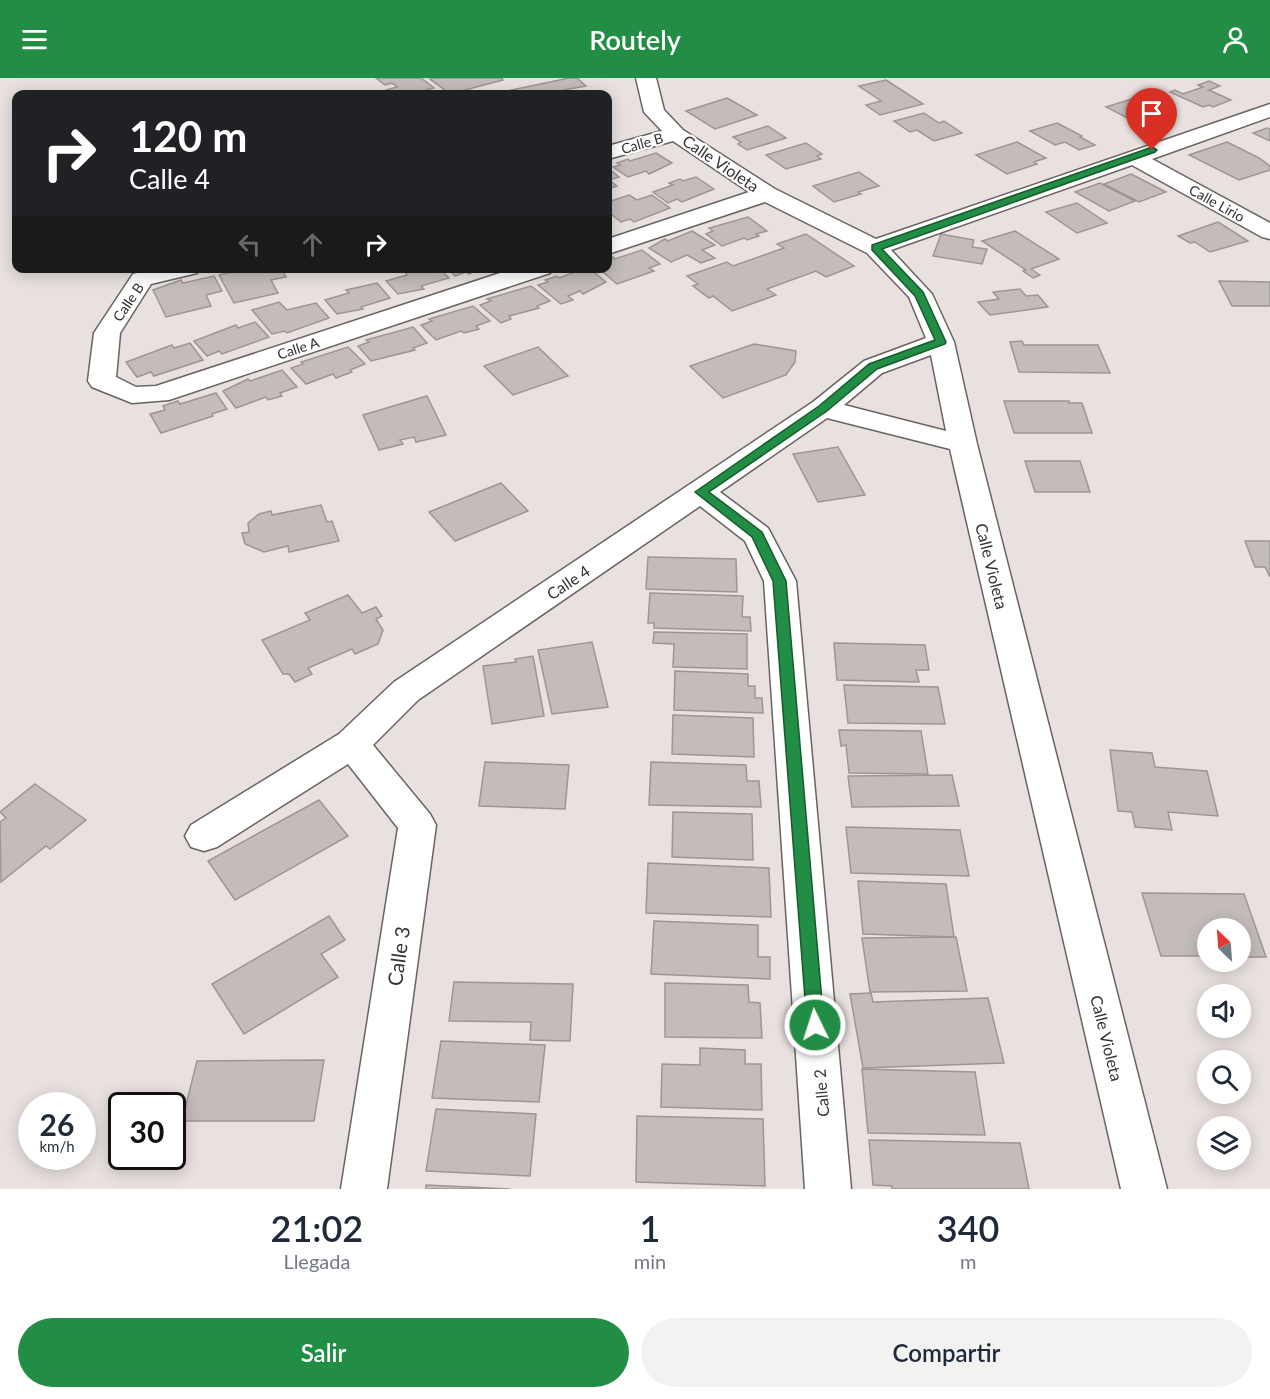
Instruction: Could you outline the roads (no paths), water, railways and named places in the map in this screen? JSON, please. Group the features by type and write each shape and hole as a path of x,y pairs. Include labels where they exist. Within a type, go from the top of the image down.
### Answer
{"street":[{"name":"Calle Violeta","path":"646,78 654,112 676,134 767,194 875,248 920,294 941,342 963,444 1144,1189"},
{"path":"875,248 1270,110"},
{"name":"Calle B","path":"612,152 676,134"},
{"name":"Calle Lirio","path":"1133,157 1270,232"},
{"path":"612,245 767,194"},
{"name":"Calle B","path":"107,333 142,279 167,273"},
{"name":"Calle A","path":"107,333 102,381 132,396 159,394 526,273"},
{"name":"Calle 4","path":"204,836 352,744 406,691 823,408 873,367 941,342"},
{"path":"823,408 963,444"},
{"name":"Calle 2","path":"701,492 757,535 780,581 828,1189"},
{"name":"Calle 3","path":"352,744 417,825 364,1189"}]}
